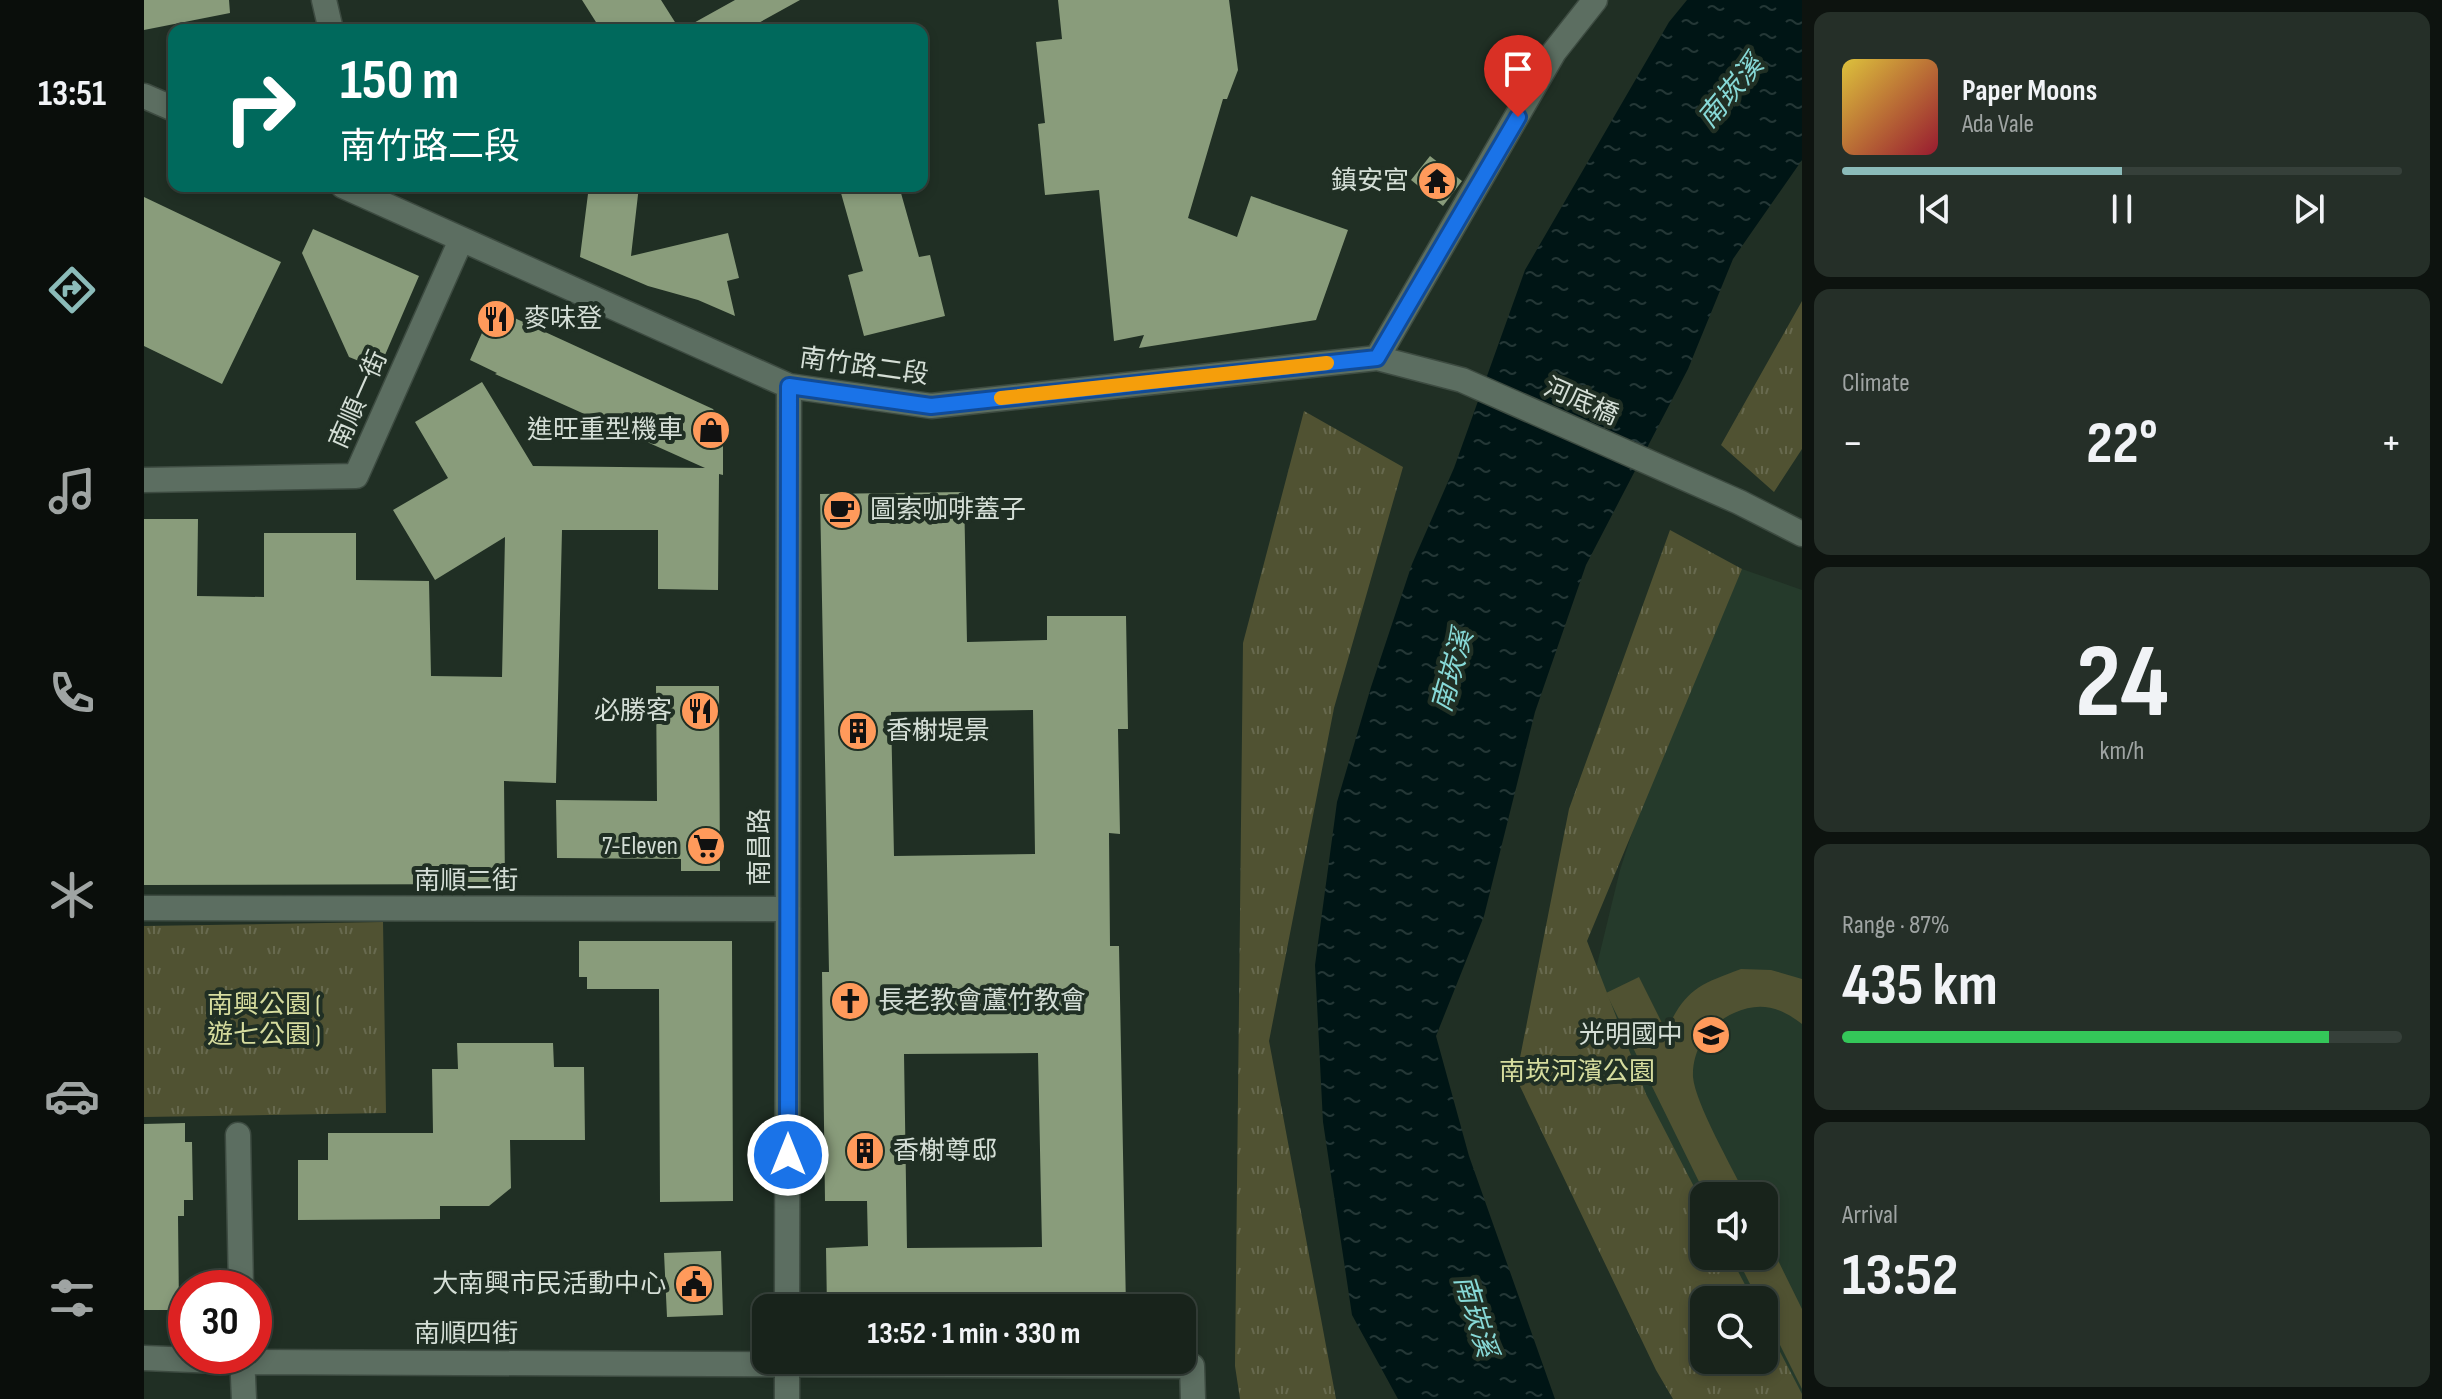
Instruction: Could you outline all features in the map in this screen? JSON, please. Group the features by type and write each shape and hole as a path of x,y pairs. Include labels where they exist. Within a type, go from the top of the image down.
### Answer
{"street":[{"path":"324,0 330,24"},
{"path":"1377,358 1554,52 1595,0"},
{"path":"144,96 168,106"},
{"name":"南竹路二段","path":"373,192 461,240 789,386 931,406 1377,358 1462,380"},
{"name":"南順一街","path":"144,480 356,476 461,240"},
{"name":"河底橋","path":"1462,380 1739,502 1802,534"},
{"name":"南昌路","path":"787,1294 789,386"},
{"name":"南順二街","path":"144,908 788,909"},
{"path":"238,1135 241,1270"},
{"name":"南順四街","path":"144,1358 168,1358"},
{"name":"南順四街","path":"272,1359 752,1362"},
{"path":"243,1374 244,1399"},
{"path":"787,1374 787,1399"},
{"name":"南順四街","path":"1192,1374 1193,1399"}],"shaded area":[{"name":"光明國中","path":"1742,569 1802,590 1802,1399 1778,1374 1778,1286 1726,1286 1718,1270 1778,1270 1778,1182 1690,1182 1690,1207 1594,977 1620,870 1654,765"}],"green space":[{"path":"1802,301 1802,449 1774,492 1721,445"},
{"path":"1304,411 1403,467 1334,708 1269,1041 1336,1399 1240,1399 1235,1366 1243,643"},
{"name":"南崁河濱公園","path":"1670,530 1742,569 1587,941 1646,1094 1692,1182 1690,1270 1737,1270 1746,1286 1690,1286 1690,1374 1778,1374 1778,1348 1802,1399 1673,1399 1656,1370 1516,1078 1569,809"},
{"name":"南興公園 ( 遊七公園 )","path":"383,922 386,1113 144,1117 144,926"},
{"path":"1741,969 1771,970 1802,979 1802,1024 1778,1010 1761,1007 1743,1009 1725,1018 1710,1031 1695,1057 1695,1088 1739,1182 1699,1182 1606,993 1639,977 1666,1031 1687,997 1714,980"},
{"path":"1778,1260 1802,1309 1802,1389 1778,1341 1778,1286 1751,1286 1743,1270 1778,1270"}],"water":[{"name":"南崁溪","path":"1687,0 1802,0 1802,160 1733,259 1688,369 1586,565 1535,712 1484,916 1436,1036 1469,1156 1555,1399 1398,1399 1352,1315 1323,1122 1315,965 1337,802 1412,564 1454,468 1525,270 1669,22"}],"building":[{"path":"144,0 229,0 230,13 144,30"},
{"path":"582,0 661,0 676,24 597,24"},
{"path":"735,0 800,0 757,24 692,24"},
{"path":"1058,0 1229,0 1238,70 1227,99 1223,99 1188,218 1237,237 1251,196 1348,230 1316,320 1139,348 1144,335 1114,341 1099,190 1045,195 1038,124 1045,123 1036,42 1062,39"},
{"name":"鎮安宮","path":"1430,156 1462,181 1443,206 1411,180"},
{"path":"588,192 638,192 631,256 728,233 739,278 727,281 735,316 698,300 648,286 580,257"},
{"path":"841,192 901,192 919,257 930,255 945,316 864,336 848,275 863,271"},
{"path":"144,197 281,262 222,384 144,346"},
{"path":"313,229 419,276 379,369 349,357 302,253"},
{"path":"493,308 713,409 723,424 723,475 719,474 718,590 658,589 658,530 562,530 556,783 504,781 505,884 144,885 144,519 198,519 197,596 264,597 264,533 356,533 356,580 429,581 431,676 502,677 505,537 435,580 393,510 448,478 415,422 482,382 533,466 705,468 470,360"},
{"path":"964,492 967,642 1047,640 1047,616 1126,616 1128,729 1118,729 1120,834 1109,833 1110,946 1119,946 1126,1294 827,1294 826,1248 868,1246 867,1201 825,1201 822,972 829,972 820,494","holes":["1033,710 1035,854 894,856 891,712","1038,1053 1042,1247 907,1248 904,1054"]},
{"path":"656,686 719,686 720,871 681,871 681,859 557,858 556,800 657,801"},
{"path":"579,941 732,941 733,1201 660,1202 659,989 587,989 587,977 579,977"},
{"path":"457,1043 553,1043 554,1067 584,1067 585,1140 510,1140 511,1188 489,1206 440,1206 440,1219 298,1220 298,1160 328,1160 328,1133 433,1133 432,1069 458,1069"},
{"path":"185,1123 185,1142 192,1142 193,1200 184,1200 184,1216 178,1216 179,1270 168,1270 168,1310 144,1310 144,1124"},
{"name":"大南興市民活動中心","path":"721,1251 723,1315 667,1317 664,1253"}],"slow traffic":[{"path":"1001,398 1327,363"}],"place":[{"name":"鎮安宮","path":"1437,181"},
{"name":"麥味登","path":"496,319"},
{"name":"進旺重型機車","path":"711,430"},
{"name":"圖索咖啡蓋子","path":"842,510"},
{"name":"必勝客","path":"700,711"},
{"name":"香榭堤景","path":"858,731"},
{"name":"7-Eleven","path":"706,846"},
{"name":"長老教會蘆竹教會","path":"850,1001"},
{"name":"光明國中","path":"1711,1035"},
{"name":"香榭尊邸","path":"865,1151"},
{"name":"大南興市民活動中心","path":"694,1284"}],"route":[{"path":"788,1155 789,386 931,406 1377,358 1518,117"}]}
